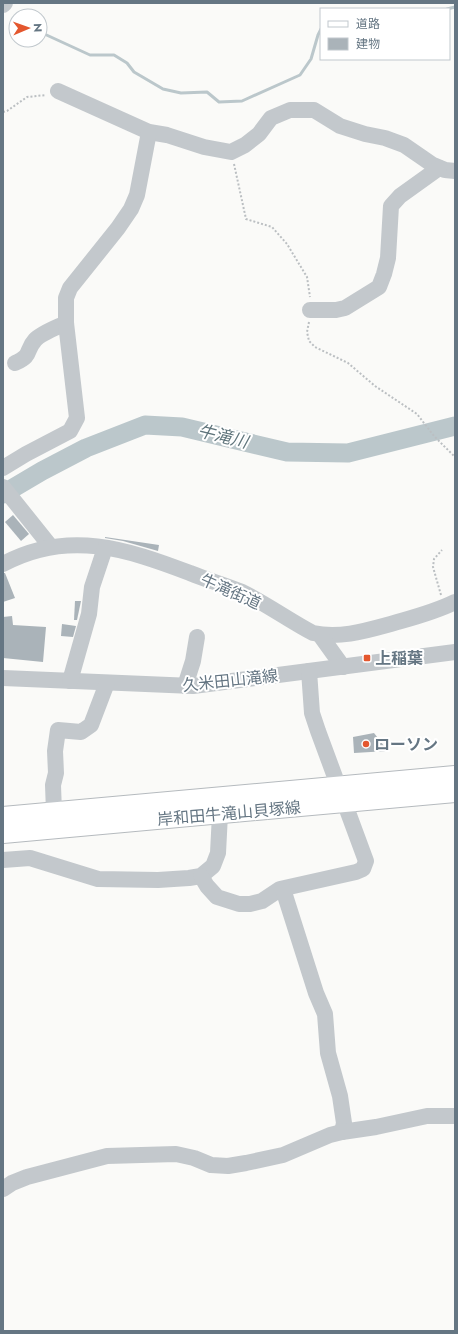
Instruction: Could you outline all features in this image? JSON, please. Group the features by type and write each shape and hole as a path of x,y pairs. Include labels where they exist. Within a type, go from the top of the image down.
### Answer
{"main road":[{"name":"岸和田牛滝山貝塚線","path":"3,833 220,814 455,776"},
{"name":"岸和田牛滝山貝塚線","path":"3,817 54,812 342,794 455,792"}],"street":[{"path":"58,91 149,132 167,135 204,147 232,152 245,145 259,134 271,118 290,110 314,110 340,126 404,145 439,168 455,171"},
{"path":"3,468 70,431 75,424 77,418 66,323 66,298 70,288 118,228 131,209 137,195 149,132"},
{"path":"310,310 336,310 345,308 379,287 388,258 391,206 400,196 439,168"},
{"path":"15,363 26,359 36,340 49,331 66,323"},
{"path":"3,487 51,547"},
{"name":"牛滝街道","path":"3,564 13,558 29,553 64,545 81,545 125,551 144,556 243,592 307,630 320,635 359,633 425,615 450,605"},
{"path":"70,681 89,614 92,587 105,548"},
{"path":"320,635 343,667"},
{"path":"185,686 197,638"},
{"name":"久米田山滝線","path":"3,678 193,686 455,652"},
{"path":"201,876 207,886 217,897 239,904 250,904 262,901 283,889 356,872 363,869 366,862 312,713 309,671"},
{"path":"54,812 53,785 56,773 55,751 58,730 81,732 91,726 107,683"},
{"path":"3,860 30,858 98,879 158,880 201,876 213,866 218,853 220,814"},
{"path":"283,889 316,993 325,1014 328,1053 340,1096 344,1123 342,1132"},
{"path":"3,1189 12,1183 27,1177 106,1156 176,1154 194,1158 211,1165 228,1166 283,1155 330,1135 342,1132 376,1127 427,1116 455,1116"}],"path":[{"path":"3,112 7,111 27,97 43,96 58,91"},
{"path":"232,152 246,219 272,227 286,244 307,277 311,303 307,332 309,340 315,347 348,363 375,386 417,414 434,436 455,458"},
{"path":"442,550 434,559 433,566 450,605"}],"building":[{"path":"13,515 29,534 21,541 5,522"},
{"path":"105,538 159,545 158,551 123,541"},
{"path":"3,573 5,573 15,598 3,602"},
{"path":"75,601 81,601 77,620 74,620"},
{"path":"12,616 13,625 46,627 43,662 3,658 3,617"},
{"path":"62,624 76,626 73,637 61,636"},
{"path":"374,733 388,751 354,753 353,737"}],"waterway":[{"path":"450,8 455,7"},
{"path":"48,36 90,55 114,55 127,63 134,72 163,89 181,93 207,92 219,102 242,101 300,75 311,59 320,31"},
{"name":"牛滝川","path":"3,494 42,471 86,448 145,425 182,427 287,452 348,453 455,426"}],"place":[{"name":"上稲葉","path":"367,658"},
{"name":"ローソン","path":"366,744"}]}
